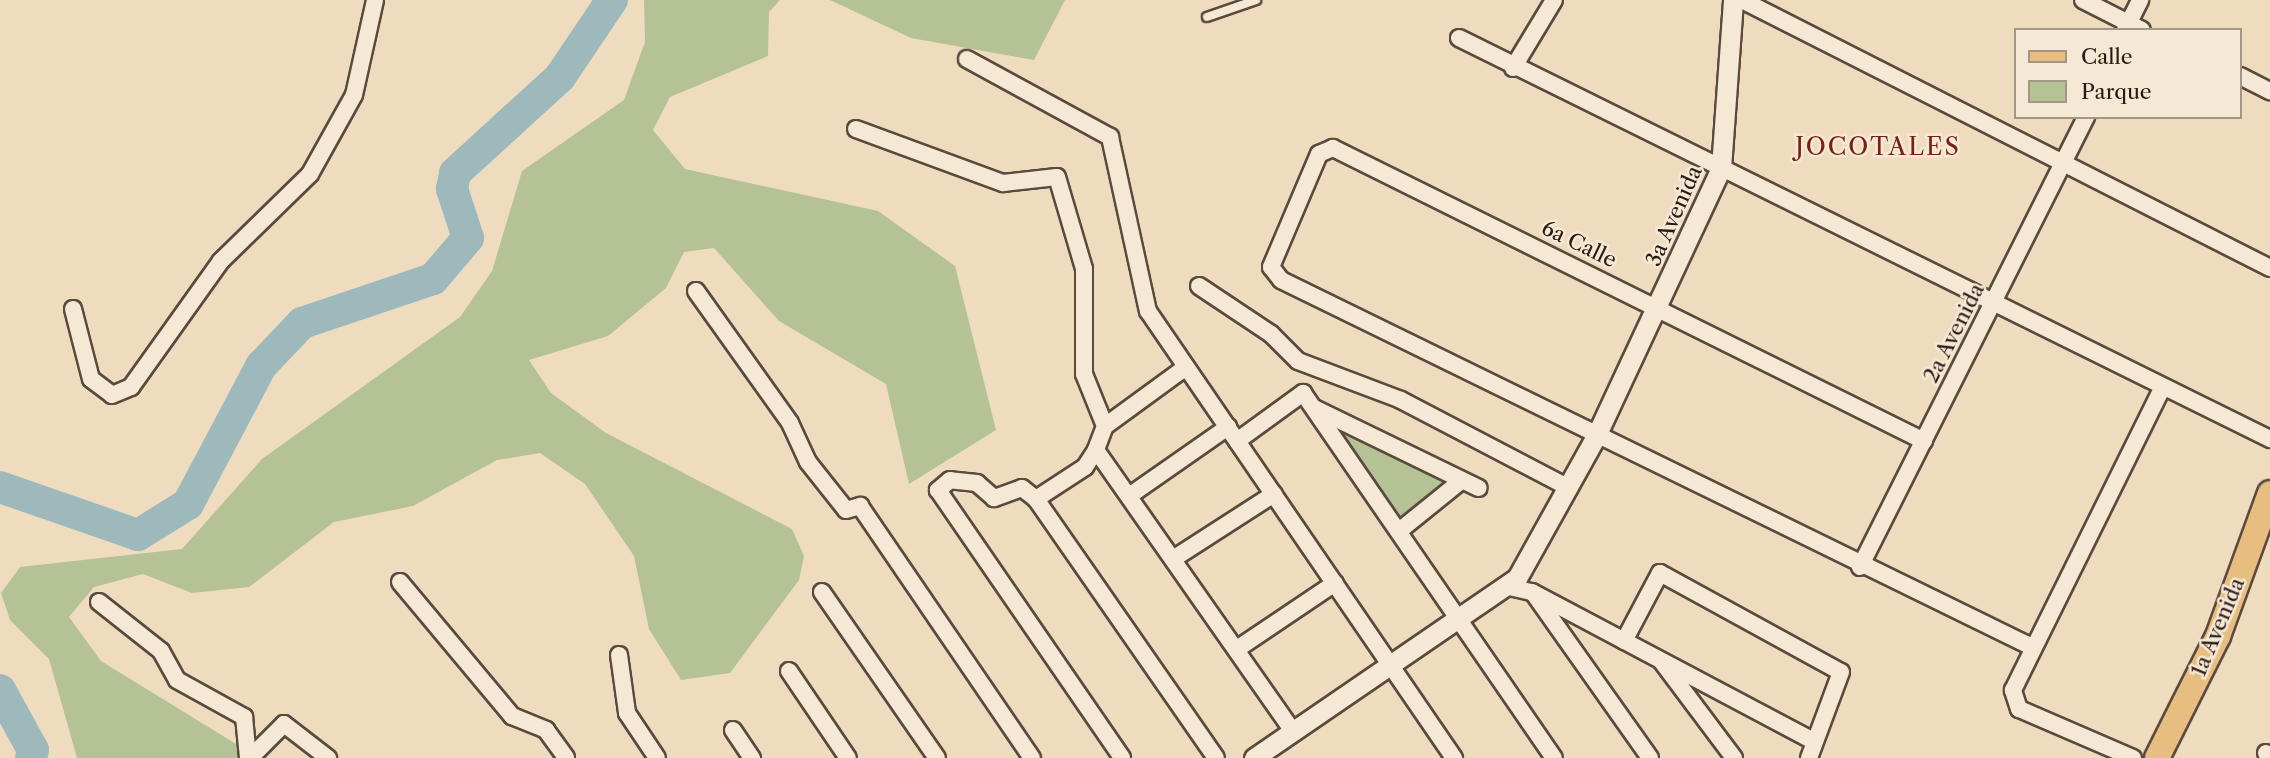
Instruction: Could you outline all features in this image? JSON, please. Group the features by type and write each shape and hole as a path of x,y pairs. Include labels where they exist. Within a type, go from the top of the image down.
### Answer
{"main road":[{"name":"1a Avenida","path":"2157,758 2218,636 2270,493"}],"street":[{"path":"74,309 91,379 113,395 131,387 221,261 310,174 354,95 375,0"},
{"path":"1513,68 1554,0"},
{"name":"3a Avenida","path":"1254,758 1517,578 1597,434 1659,306 1721,168 1733,0"},
{"path":"1742,0 2270,268"},
{"path":"2083,0 2132,28 2140,0"},
{"path":"1460,38 1513,68 2270,439"},
{"path":"967,59 1110,137 1148,311 1454,758"},
{"path":"2242,77 2270,91"},
{"name":"2a Avenida","path":"1860,567 2065,164 2085,119"},
{"path":"856,129 1003,183 1058,177 1084,269 1084,374 1105,426"},
{"name":"6a Calle","path":"1597,434 1274,275 1270,267 1326,149 1659,306 1924,441"},
{"path":"1199,286 1271,334 1298,361 1401,400 1569,488"},
{"path":"696,291 790,423 808,462 846,510 860,506 1032,758"},
{"path":"1036,499 1085,467 1096,450 1105,426 1186,367"},
{"path":"2133,758 2019,709 2013,690 2162,388"},
{"path":"1129,496 1303,393 1554,758"},
{"path":"1311,407 1479,488"},
{"path":"1597,434 1860,567 2032,647"},
{"path":"1096,450 1293,731"},
{"path":"1122,758 938,490 950,480 977,483 994,498 1022,488 1036,499 1216,758"},
{"path":"1399,531 1461,481"},
{"path":"1173,559 1274,494"},
{"path":"1625,641 1660,573 1842,672 1812,740 1809,758"},
{"path":"400,582 512,716 546,730 566,758"},
{"path":"1237,649 1335,583"},
{"path":"1505,586 1532,592 1812,740"},
{"path":"822,592 937,758"},
{"path":"1532,592 1650,758"},
{"path":"99,602 160,651 177,680 244,717 249,758"},
{"path":"619,655 627,713 657,758"},
{"path":"1659,658 1734,758"},
{"path":"789,671 848,758"},
{"path":"249,758 284,724 328,758"},
{"path":"733,730 752,758"}],"lane":[{"path":"1207,18 1256,0"}],"green space":[{"path":"644,0 780,0 769,12 768,56 670,97 653,130 685,169 878,211 955,266 996,430 909,484 886,384 779,321 714,248 684,252 666,288 608,336 529,360 551,393 606,433 792,529 804,556 799,580 730,673 681,680 649,629 634,556 585,484 540,453 497,460 413,506 334,522 249,587 192,593 143,574 94,587 69,617 101,661 259,758 77,758 49,659 10,620 1,593 20,567 182,549 262,459 460,317 492,271 522,171 624,100 645,42"},
{"path":"830,0 1065,0 1034,60 911,38"},
{"path":"1311,407 1461,481 1399,531"}],"waterway":[{"path":"0,487 138,535 188,504 261,366 302,323 433,279 468,238 452,189 455,173 560,77 612,0"},
{"path":"0,690 33,750 31,758"}],"district":[{"name":"JOCOTALES","path":"1878,147"}]}
